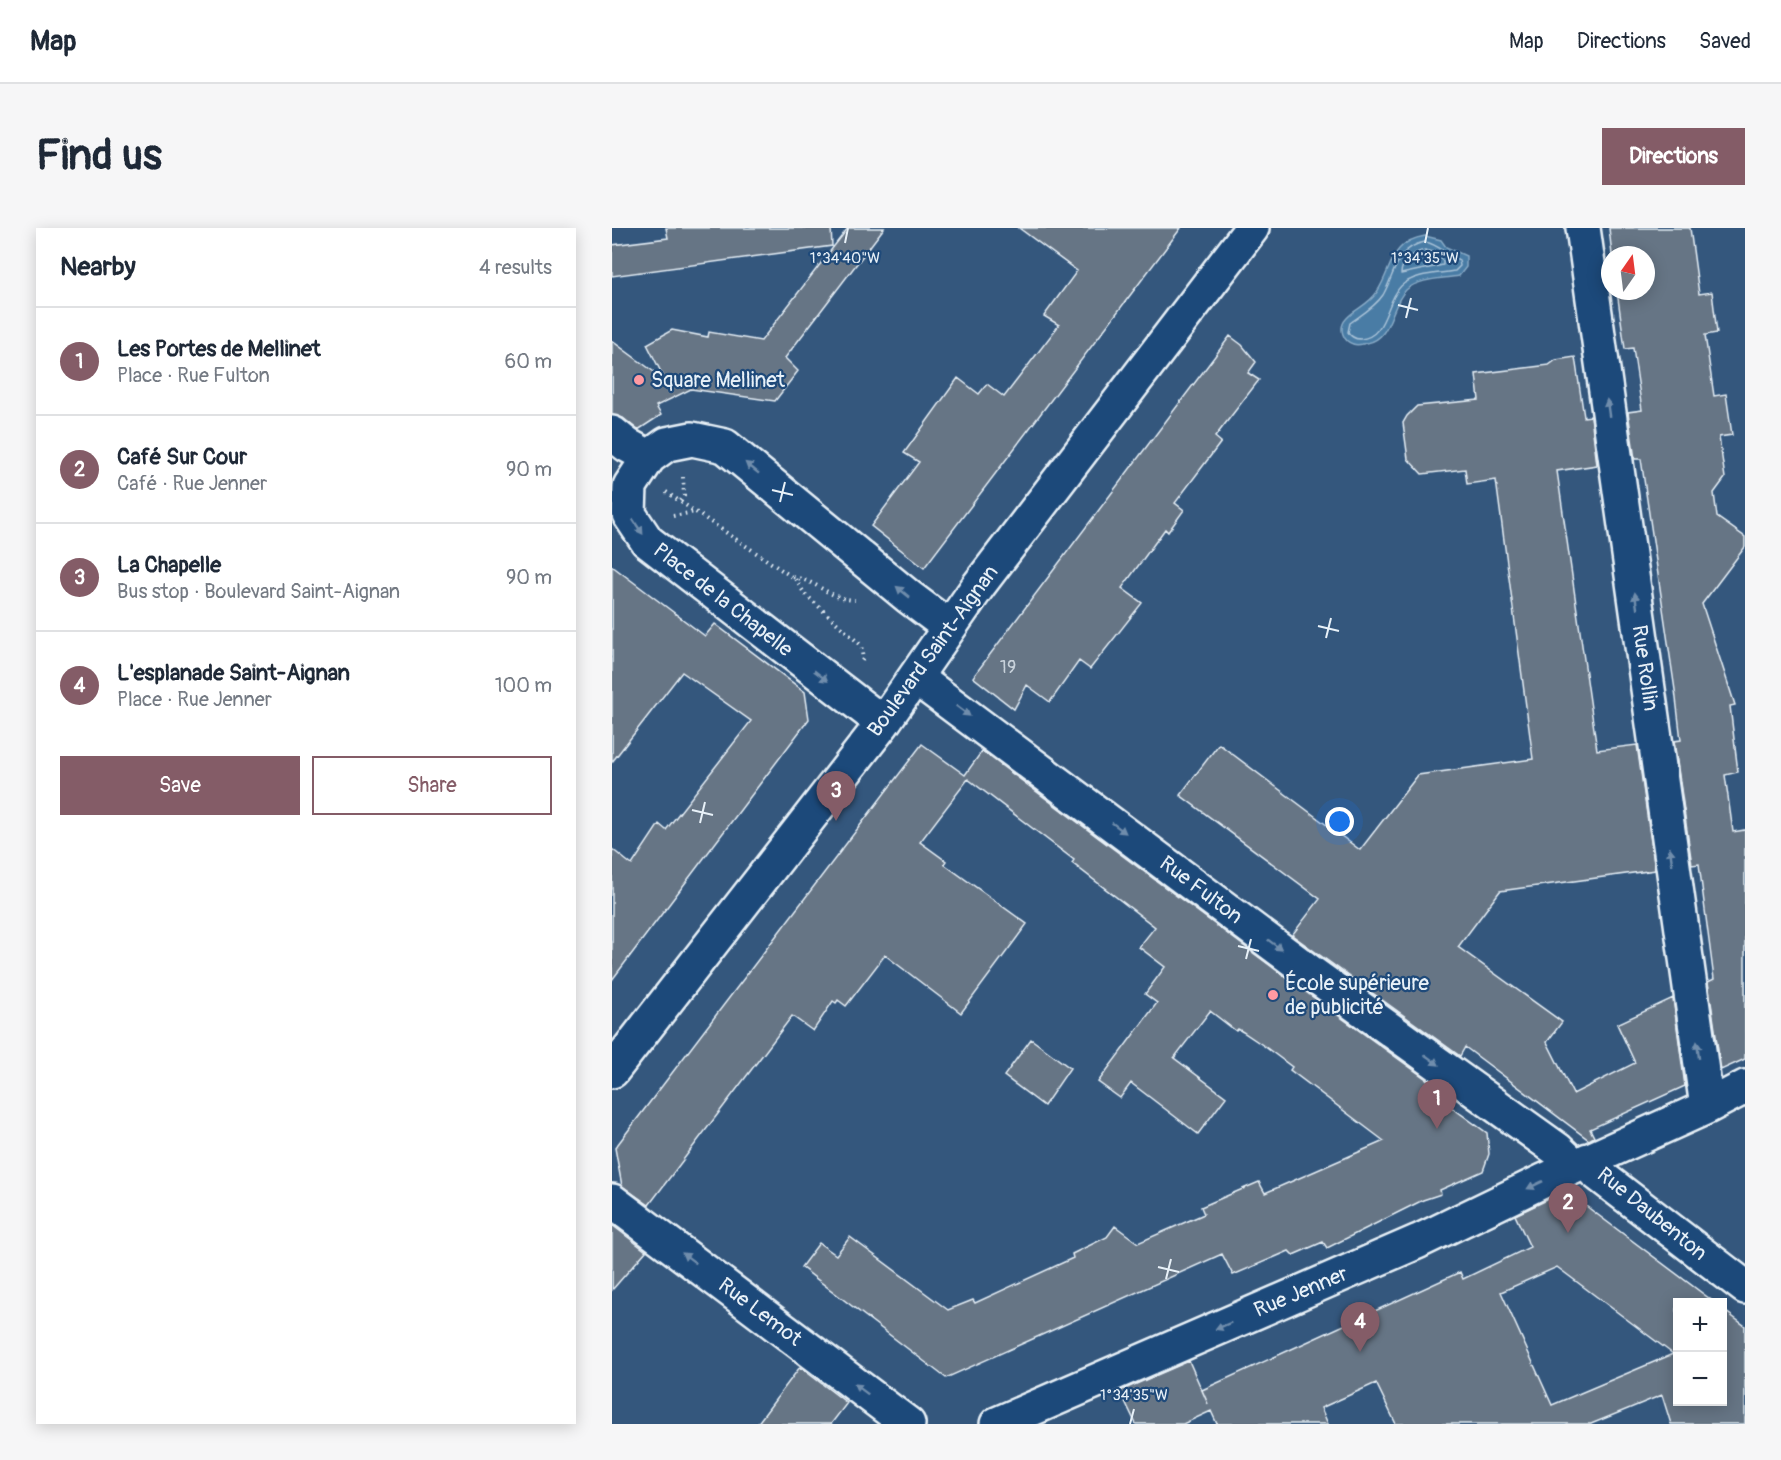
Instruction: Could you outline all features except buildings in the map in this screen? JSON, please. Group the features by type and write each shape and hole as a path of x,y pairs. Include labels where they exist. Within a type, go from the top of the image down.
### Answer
{"street":[{"name":"Boulevard Saint-Aignan","path":"612,1071 883,723 979,585 1251,228"},
{"name":"Rue Rollin","path":"1583,228 1707,1107"},
{"path":"612,434 644,464 667,444 692,439 724,446 949,627"},
{"name":"Place de la Chapelle","path":"644,464 630,486 629,514 647,541 883,723"},
{"name":"Rue Fulton","path":"915,676 1320,979 1558,1150 1582,1163"},
{"name":"Rue Jenner","path":"1007,1422 1419,1241 1745,1088"},
{"name":"Rue Daubenton","path":"1582,1163 1745,1287"},
{"name":"Rue Lemot","path":"612,1201 908,1424"}],"path":[{"path":"644,464 795,579 805,594 861,645 863,659 838,688"}],"water":[{"path":"1425,236 1441,240 1446,247 1466,256 1466,267 1459,276 1424,281 1411,286 1401,296 1381,335 1375,340 1362,344 1355,345 1350,342 1344,337 1342,330 1346,319 1374,296 1398,250 1413,239"}],"place":[{"name":"Square Mellinet","path":"639,380"},
{"name":"La Chapelle","path":"836,821"},
{"name":"École supérieure de publicité","path":"1273,995"},
{"name":"Les Portes de Mellinet","path":"1437,1129"},
{"name":"Café Sur Cour","path":"1568,1233"},
{"name":"L'esplanade Saint-Aignan","path":"1360,1352"}]}
